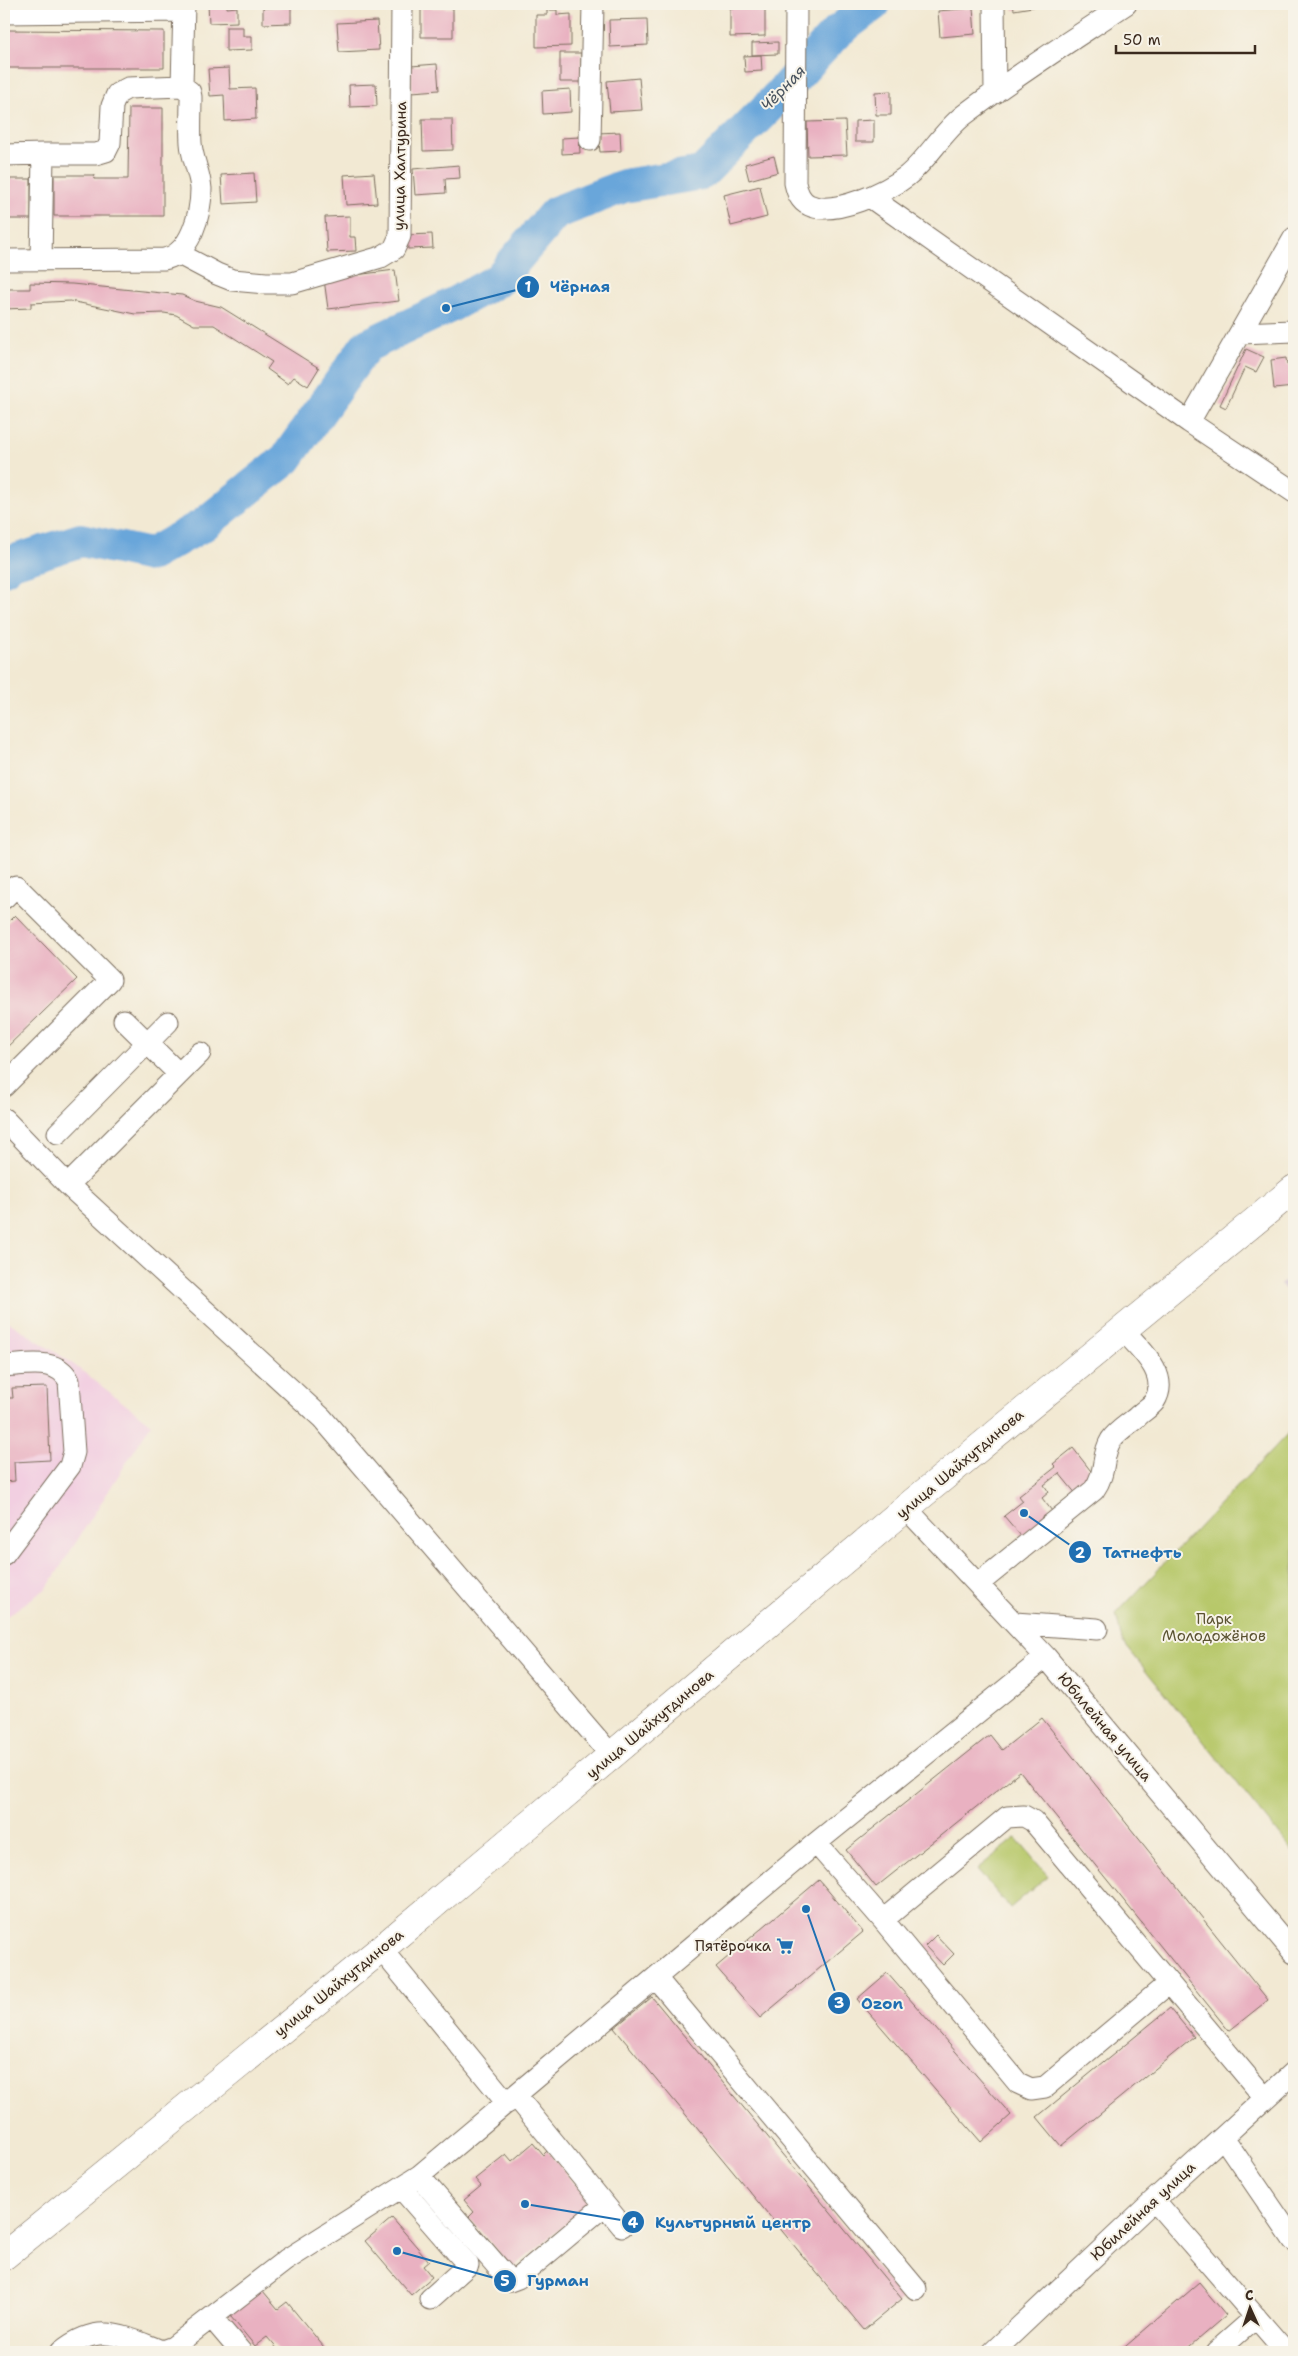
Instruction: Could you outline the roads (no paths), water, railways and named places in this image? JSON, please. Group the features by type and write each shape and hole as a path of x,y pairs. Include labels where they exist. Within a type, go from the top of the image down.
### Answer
{"main road":[{"name":"улица Шайхутдинова","path":"4,2256 381,1949 906,1508 1294,1189"}],"street":[{"name":"улица Халтурина","path":"171,256 232,280 280,283 303,281 381,258 394,249 400,236 402,4"},
{"path":"590,140 593,4"},
{"path":"994,4 995,93"},
{"path":"796,6 797,190 799,196 809,205 821,208 837,206 870,197 891,187 908,175 957,121 1126,4"},
{"path":"4,13 108,8 184,8 182,86"},
{"path":"4,155 96,154 106,151 110,143 112,106 117,94 128,88 182,86 192,96 191,141 201,189 192,231 171,256 4,260"},
{"path":"41,260 43,154"},
{"path":"870,197 1189,422 1294,492"},
{"path":"1189,422 1294,238"},
{"path":"1241,333 1294,332"},
{"path":"4,1086 114,976 15,887"},
{"path":"124,1020 179,1074"},
{"path":"58,1133 168,1022"},
{"path":"68,1185 200,1053"},
{"path":"4,1119 68,1185 322,1418 612,1756"},
{"path":"978,1584 1094,1490 1101,1480 1108,1447 1112,1438 1154,1402 1158,1385 1152,1362 1123,1330"},
{"path":"4,1366 46,1364 61,1370 67,1375 70,1381 74,1452 70,1466 4,1554"},
{"name":"Юбилейная улица","path":"906,1508 1046,1657 1294,1953"},
{"path":"1015,1623 1097,1629"},
{"path":"61,2352 82,2338 103,2332 113,2333 162,2351 175,2350 212,2318 286,2260 402,2189 419,2176 816,1843 1046,1657"},
{"path":"883,1920 1007,1817 1024,1816 1040,1826 1265,2098"},
{"path":"816,1843 883,1920 1018,2083 1031,2089 1045,2086 1169,1983"},
{"path":"381,1949 622,2226"},
{"path":"656,1978 916,2289"},
{"name":"Юбилейная улица","path":"992,2352 1294,2072"},
{"path":"1223,2137 1294,2241"},
{"path":"419,2176 510,2280 518,2278 605,2205"},
{"path":"402,2189 468,2265 430,2299"},
{"path":"1154,2200 1286,2352"},
{"path":"1216,2352 1256,2317"},
{"path":"212,2318 241,2352"}],"waterway":[{"name":"Чёрная","path":"4,569 12,562 81,540 150,555 203,525 286,459 366,346 446,308 498,280 555,213 624,186 702,173 769,106 837,32 874,4"}],"place":[{"name":"Чёрная","path":"446,308"},
{"name":"Татнефть","path":"1024,1513"},
{"name":"Ozon","path":"806,1909"},
{"name":"Пятёрочка","path":"785,1946"},
{"name":"Культурный центр","path":"525,2204"},
{"name":"Гурман","path":"397,2251"}],"park label":[{"name":"Парк Молодожёнов","path":"1214,1628"}]}
